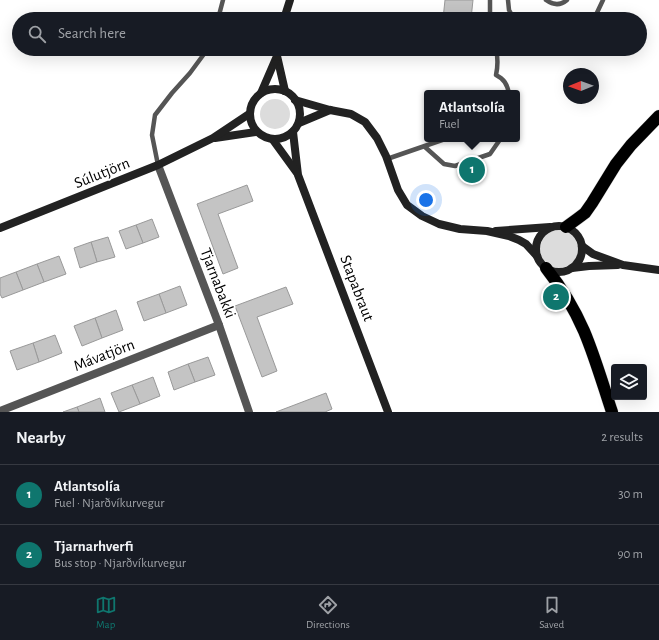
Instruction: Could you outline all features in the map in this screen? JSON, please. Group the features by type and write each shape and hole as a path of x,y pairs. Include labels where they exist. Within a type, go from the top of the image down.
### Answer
{"highway":[{"path":"566,227 585,213 616,164 631,145 659,116"},
{"path":"546,268 566,296 584,330 612,412"}],"street":[{"path":"286,12 290,0"},
{"path":"261,93 275,56"},
{"path":"278,56 285,91"},
{"path":"256,132 252,127 249,114 255,98 261,93 269,90 277,89 285,91 291,95 299,107 299,122 293,132 287,137 273,140"},
{"path":"295,100 330,110 351,114 366,122 377,138 387,159 398,190 407,206 422,216 440,224 460,229 487,231 554,226 566,227 577,234 582,246 582,252 577,264 572,268 566,271 553,271 546,268 526,244 509,236 487,231"},
{"path":"299,122 330,110"},
{"name":"Súlutjörn","path":"0,228 158,166 213,138 249,114"},
{"name":"Súlutjörn","path":"213,138 256,132"},
{"name":"Stapabraut","path":"256,132 267,139 273,140 298,175"},
{"name":"Stapabraut","path":"293,132 298,175 388,412"},
{"name":"Tjarnabakki","path":"158,166 219,325 249,412"},
{"path":"537,256 536,248 541,234 554,226"},
{"path":"582,246 593,254 623,265"},
{"path":"572,268 623,265 659,270"},
{"name":"Mávatjörn","path":"0,411 219,325"}],"lane":[{"path":"220,12 223,0"},
{"path":"490,0 490,12"},
{"path":"508,0 510,12"},
{"path":"546,0 557,4 561,4 567,0"},
{"path":"597,12 603,0"},
{"path":"158,166 152,135 155,115 203,56"},
{"path":"497,56 498,67 496,75 507,85 508,90"},
{"path":"387,159 438,142"},
{"path":"425,147 444,164 455,166 490,154 498,142"}],"shaded area":[{"path":"275,99 286,103 290,114 286,125 275,129 264,125 260,114 264,103"},
{"path":"559,230 569,233 575,239 578,249 575,259 569,265 559,268 549,265 543,259 540,249 543,239 549,233"}],"building":[{"path":"445,0 473,0 472,12 444,12"},
{"path":"247,185 253,201 218,214 238,268 223,274 197,204"},
{"path":"152,219 159,237 143,243 136,225"},
{"path":"136,225 143,243 126,249 119,231"},
{"path":"108,237 115,257 97,262 91,242"},
{"path":"91,242 97,262 80,268 74,248"},
{"path":"59,256 66,274 44,282 37,264"},
{"path":"37,264 44,282 23,290 16,272"},
{"path":"16,272 23,290 2,298 0,294 0,278"},
{"path":"180,286 187,305 166,313 159,294"},
{"path":"286,287 293,304 257,317 277,371 262,377 235,306"},
{"path":"159,294 166,313 144,321 137,302"},
{"path":"116,310 123,330 102,338 95,318"},
{"path":"95,318 102,338 82,346 74,326"},
{"path":"55,335 62,353 39,362 33,343"},
{"path":"33,343 39,362 17,370 10,351"},
{"path":"208,357 215,375 195,382 188,364"},
{"path":"188,364 195,382 174,390 168,372"},
{"path":"153,377 160,396 140,404 132,385"},
{"path":"132,385 140,404 119,412 111,393"},
{"path":"326,393 332,409 325,412 276,412"},
{"path":"100,398 105,412 79,412 77,407"},
{"path":"77,407 79,412 63,412"}],"place":[{"name":"Atlantsolía","path":"472,170"},
{"name":"Tjarnarhverfi","path":"556,297"}]}
